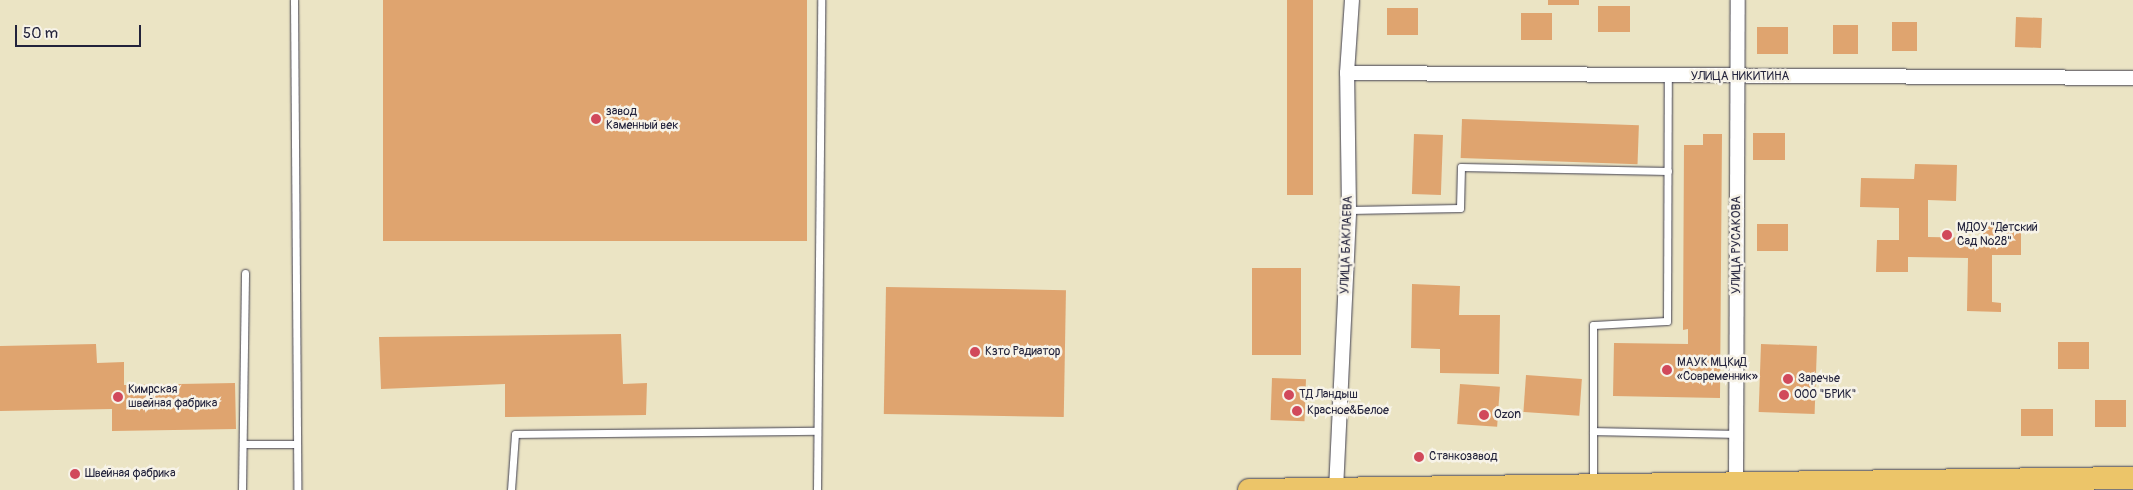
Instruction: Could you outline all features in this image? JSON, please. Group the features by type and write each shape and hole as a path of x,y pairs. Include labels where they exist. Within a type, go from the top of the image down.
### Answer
{"main road":[{"path":"1249,490 1420,489 1593,484 1736,486 2133,478"}],"street":[{"name":"УЛИЦА БАКЛАЕВА","path":"1336,489 1350,210 1347,73 1352,0"},
{"name":"УЛИЦА РУСАКОВА","path":"1736,486 1738,0"},
{"name":"УЛИЦА НИКИТИНА","path":"1347,73 1738,78 2133,78"}],"lane":[{"path":"294,0 298,490"},
{"path":"817,490 821,0"},
{"path":"1593,484 1592,326 1667,321 1668,77"},
{"path":"1350,210 1460,208 1461,167 1668,170"},
{"path":"242,490 246,273"},
{"path":"511,490 515,434 818,431"},
{"path":"1593,431 1736,434"},
{"path":"243,444 297,444"}],"building":[{"name":"завод Каменный век","path":"383,0 807,0 807,241 383,241"},
{"path":"1287,0 1313,0 1313,195 1287,195"},
{"path":"1548,0 1579,0 1579,5 1548,5"},
{"path":"1598,6 1630,6 1630,32 1598,32"},
{"path":"1387,8 1418,8 1418,35 1387,35"},
{"path":"1521,13 1552,13 1552,40 1521,40"},
{"path":"2016,17 2042,18 2041,48 2015,47"},
{"path":"1892,22 1917,22 1917,51 1892,51"},
{"path":"1833,25 1858,25 1858,54 1833,54"},
{"path":"1757,27 1788,27 1788,54 1757,54"},
{"path":"1462,119 1639,125 1638,164 1461,158"},
{"path":"1753,133 1785,133 1785,160 1753,160"},
{"path":"1414,134 1443,135 1441,195 1412,194"},
{"path":"1703,134 1722,134 1720,398 1613,396 1614,343 1688,344 1688,329 1683,330 1684,145 1703,145"},
{"path":"1915,164 1957,165 1956,201 1928,200 1928,237 1983,238 1983,224 2021,225 2021,255 1992,255 1992,302 2001,303 2001,312 1967,311 1968,258 1908,257 1908,272 1876,272 1877,240 1899,240 1899,208 1860,207 1861,178 1914,179"},
{"path":"1757,224 1788,224 1788,251 1757,251"},
{"path":"1252,268 1301,268 1301,355 1252,355"},
{"path":"1412,284 1460,286 1459,315 1500,315 1499,374 1440,373 1440,349 1411,348"},
{"name":"Кзто Радиатор","path":"886,287 1066,290 1064,417 884,414"},
{"path":"621,334 623,384 647,383 646,415 505,417 505,384 381,389 379,337"},
{"path":"2058,342 2089,342 2089,369 2058,369"},
{"name":"Кимрская швейная фабрика","path":"96,344 97,363 124,362 124,385 235,383 236,429 112,431 112,409 0,411 0,346"},
{"name":"Заречье","path":"1761,344 1817,346 1815,414 1759,412"},
{"path":"1526,375 1582,379 1579,416 1523,412"},
{"name":"ТД Ландыш","path":"1272,378 1306,379 1305,421 1271,420"},
{"path":"1460,384 1500,387 1497,427 1457,424"},
{"path":"2095,400 2126,400 2126,427 2095,427"},
{"path":"2021,409 2053,409 2053,436 2021,436"}],"place":[{"name":"завод Каменный век","path":"596,119"},
{"name":"МДОУ \"Детский Сад №28\"","path":"1947,235"},
{"name":"Кзто Радиатор","path":"975,352"},
{"name":"МАУК МЦКиД «Современник»","path":"1667,370"},
{"name":"Заречье","path":"1788,379"},
{"name":"ТД Ландыш","path":"1289,395"},
{"name":"ООО \"БРИК\"","path":"1784,395"},
{"name":"Кимрская швейная фабрика","path":"118,397"},
{"name":"Красное&Белое","path":"1297,411"},
{"name":"Ozon","path":"1484,415"},
{"name":"Станкозавод","path":"1419,457"},
{"name":"Швейная фабрика","path":"75,474"}]}
